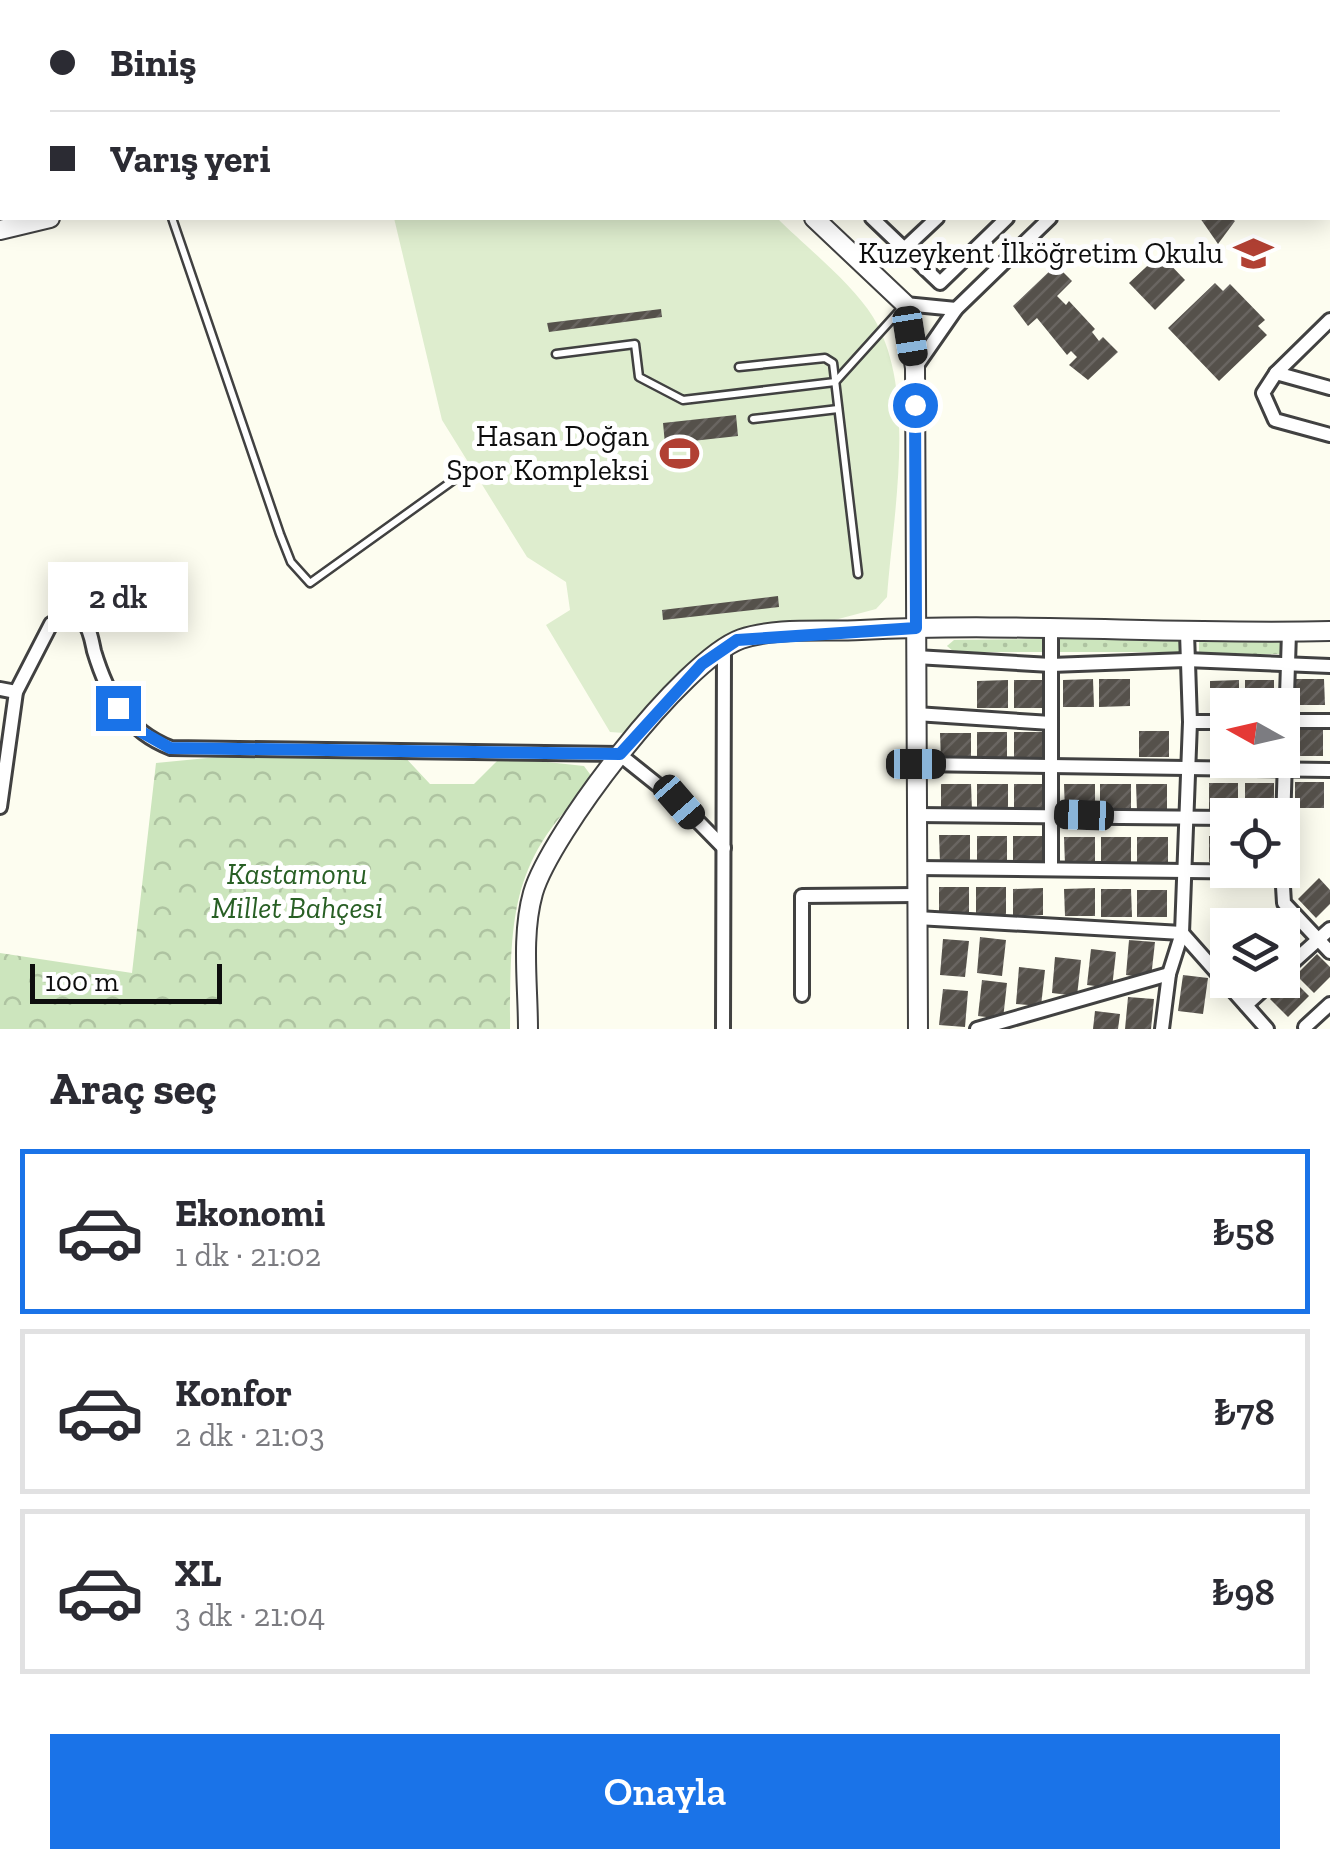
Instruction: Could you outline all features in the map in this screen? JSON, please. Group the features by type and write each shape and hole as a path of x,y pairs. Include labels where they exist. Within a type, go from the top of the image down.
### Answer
{"street":[{"path":"0,230 42,220"},
{"path":"816,220 905,304 915,368 918,1029"},
{"path":"874,220 940,283 1005,220"},
{"path":"904,249 935,220"},
{"path":"915,368 956,309 1048,220"},
{"path":"905,304 956,309"},
{"path":"1330,320 1276,373 1264,394 1275,420 1330,435"},
{"path":"1312,338 1330,345"},
{"path":"1276,373 1330,388"},
{"path":"0,807 16,692 53,622 68,616 82,620 88,628 102,676 118,708 138,730 170,748 620,754 679,802 724,848"},
{"path":"528,1029 528,917 534,890 556,843 620,754 702,664 724,648 752,636 916,628 1187,633 1330,631"},
{"path":"1050,628 1051,869"},
{"path":"1287,688 1289,632"},
{"path":"1162,1029 1169,974 1182,933 1190,722 1187,633"},
{"path":"724,648 724,1029"},
{"path":"916,656 1051,665 1186,660 1330,666"},
{"path":"0,690 16,692"},
{"path":"916,714 1051,722"},
{"path":"1300,721 1330,721"},
{"path":"1190,722 1210,722"},
{"path":"916,764 1210,766"},
{"path":"1300,768 1330,770"},
{"path":"916,814 1210,818"},
{"path":"916,868 1210,870"},
{"path":"1283,888 1284,903 1330,952"},
{"path":"802,995 802,896 917,895"},
{"path":"917,918 1182,933 1266,1029"},
{"path":"1300,956 1330,929"},
{"path":"977,1029 1169,974"},
{"path":"1246,1005 1254,998"},
{"path":"1305,1027 1330,1004"}],"lane":[{"path":"173,220 280,534 301,578 310,583 462,474"},
{"path":"556,354 635,344 639,377 683,400 835,382 905,304"},
{"path":"739,367 825,358 832,363 858,574"},
{"path":"753,418 838,409"}],"green space":[{"name":"Hasan Doğan Spor Kompleksi","path":"394,220 779,220 853,291 873,317 887,347 895,380 899,453 887,597 876,609 706,654 624,733 610,732 546,625 570,610 566,582 527,557 442,420"},
{"path":"1044,639 1044,652 954,652 947,646 954,640"},
{"path":"1060,639 1180,639 1179,652 1060,652"},
{"path":"1199,641 1280,641 1280,654 1199,654"},
{"name":"Kastamonu Millet Bahçesi","path":"258,753 401,753 430,784 474,784 501,757 584,766 595,781 545,837 520,893 511,955 510,1029 0,1029 0,953 132,973 156,763"}],"building":[{"path":"1201,220 1235,221 1218,244"},
{"path":"1160,254 1185,280 1155,310 1129,283"},
{"path":"1056,265 1072,281 1057,296 1066,305 1069,301 1095,329 1092,332 1099,341 1103,337 1118,352 1088,380 1069,365 1077,357 1071,351 1067,355 1037,318 1028,326 1013,306"},
{"path":"1215,283 1223,291 1230,284 1265,320 1258,326 1267,335 1219,381 1168,328"},
{"path":"661,309 662,317 549,332 547,323"},
{"path":"736,415 738,436 665,444 663,423"},
{"path":"778,596 779,607 663,620 662,610"},
{"path":"1093,679 1094,707 1063,707 1063,680"},
{"path":"1099,679 1130,679 1130,706 1099,707"},
{"path":"1295,679 1324,679 1325,705 1300,705 1300,688 1295,688"},
{"path":"1008,680 1008,708 977,708 977,681"},
{"path":"1014,680 1044,680 1045,708 1014,708"},
{"path":"1239,680 1239,688 1210,688 1210,681"},
{"path":"1245,680 1274,680 1274,688 1245,688"},
{"path":"1300,730 1323,730 1323,756 1300,756"},
{"path":"1139,731 1169,731 1169,757 1139,757"},
{"path":"977,732 1007,732 1007,759 977,759"},
{"path":"1014,732 1044,732 1044,759 1014,759"},
{"path":"940,733 971,733 971,760 941,760"},
{"path":"1295,782 1324,782 1324,808 1300,808 1300,798 1295,798"},
{"path":"1209,783 1238,783 1238,798 1210,798 1209,809"},
{"path":"1245,783 1274,783 1274,798 1245,798"},
{"path":"941,784 971,784 972,811 941,812"},
{"path":"977,784 1008,784 1008,812 977,812"},
{"path":"1014,784 1044,784 1044,811 1014,811"},
{"path":"1064,784 1095,784 1095,812 1065,812"},
{"path":"1100,784 1131,784 1131,811 1100,812"},
{"path":"1136,784 1167,784 1167,811 1137,811"},
{"path":"939,835 970,835 970,862 940,862"},
{"path":"977,836 1007,836 1007,863 977,863"},
{"path":"1013,836 1044,836 1044,863 1013,863"},
{"path":"1064,837 1095,837 1095,865 1065,865"},
{"path":"1101,837 1131,837 1131,864 1101,864"},
{"path":"1137,837 1168,837 1168,864 1137,864"},
{"path":"1319,878 1330,890 1330,904 1316,918 1298,899"},
{"path":"939,887 969,887 969,914 939,914"},
{"path":"976,887 1006,887 1006,914 976,915"},
{"path":"1043,888 1043,915 1013,916 1013,889"},
{"path":"1095,888 1095,916 1065,916 1064,889"},
{"path":"1101,889 1131,889 1132,917 1101,917"},
{"path":"1137,890 1167,890 1167,917 1137,917"},
{"path":"980,937 1006,940 1002,976 977,973"},
{"path":"943,939 969,941 965,977 940,975"},
{"path":"1129,940 1155,942 1151,978 1126,975"},
{"path":"1091,949 1116,952 1112,988 1087,985"},
{"path":"1317,954 1330,967 1330,977 1314,993 1300,979 1300,971"},
{"path":"1055,957 1081,960 1077,996 1052,993"},
{"path":"1019,967 1045,970 1041,1006 1016,1004"},
{"path":"1183,975 1208,978 1203,1014 1178,1011"},
{"path":"982,980 1007,983 1003,1019 978,1016"},
{"path":"1300,987 1309,996 1288,1017 1270,999 1300,998"},
{"path":"943,989 968,991 965,1027 939,1025"},
{"path":"1128,997 1154,999 1151,1029 1125,1029"},
{"path":"1095,1011 1120,1014 1118,1029 1093,1029"}],"place":[{"name":"Kuzeykent İlköğretim Okulu","path":"1253,253"},
{"name":"Hasan Doğan Spor Kompleksi","path":"679,453"}],"route":[{"path":"118,708 138,730 170,748 620,754 702,664 737,640 916,628 915,405"}]}
